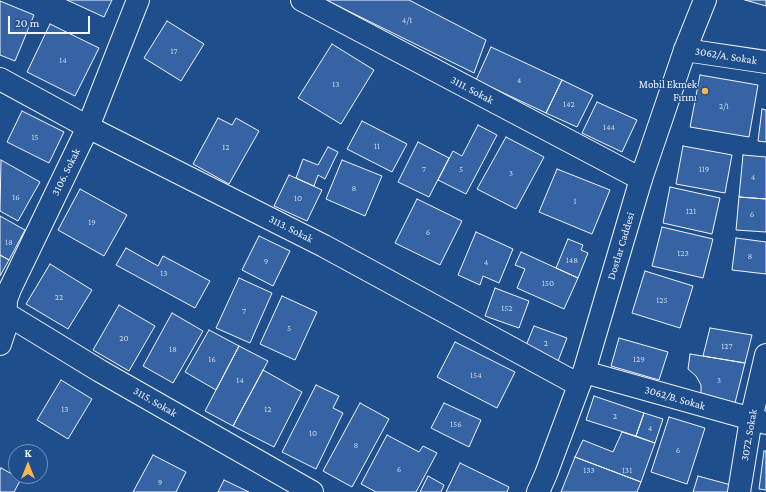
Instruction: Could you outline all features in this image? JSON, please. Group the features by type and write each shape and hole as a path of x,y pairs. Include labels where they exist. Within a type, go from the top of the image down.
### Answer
{"street":[{"name":"3106. Sokak","path":"0,344 5,329 3,312 10,289 88,127 138,0"},
{"name":"3111. Sokak","path":"302,0 641,179"},
{"name":"Dostlar Caddesi","path":"538,492 581,379 641,179 685,50 705,0"},
{"name":"3062/A. Sokak","path":"685,50 766,62"},
{"name":"3113. Sokak","path":"0,79 88,127 324,246 581,379"},
{"name":"3115. Sokak","path":"3,312 100,371 312,492"},
{"name":"3072. Sokak","path":"739,492 759,421 766,355"},
{"name":"3062/B. Sokak","path":"581,379 759,421"}],"building":[{"path":"67,0 112,0 104,17"},
{"path":"326,0 409,0 486,40 474,73"},
{"path":"745,0 766,0 766,6"},
{"path":"0,1 34,15 15,61 0,55"},
{"path":"167,21 204,44 181,81 144,58"},
{"path":"50,24 99,48 75,96 27,72"},
{"path":"332,44 374,70 341,124 298,98"},
{"path":"491,47 562,80 546,113 476,80"},
{"path":"700,75 758,85 749,137 690,127"},
{"path":"562,80 593,95 577,127 546,113"},
{"path":"597,102 637,120 622,152 582,133"},
{"path":"762,109 766,110 766,142 758,141"},
{"path":"22,111 64,132 49,163 7,142"},
{"path":"218,118 232,125 236,118 259,131 229,184 193,164"},
{"path":"362,121 407,144 392,172 347,149"},
{"path":"478,125 497,135 466,194 438,180 453,151 462,156"},
{"path":"506,137 544,157 516,209 477,189"},
{"path":"418,142 449,158 429,197 398,182"},
{"path":"683,146 732,155 725,193 676,184"},
{"path":"328,147 338,152 325,179 318,175 314,186 296,178 303,159 318,165"},
{"path":"743,155 766,157 766,199 739,197"},
{"path":"1,160 40,182 18,221 0,211"},
{"path":"342,160 382,176 365,216 326,199"},
{"path":"557,169 610,190 592,234 539,212"},
{"path":"289,175 322,190 307,221 274,206"},
{"path":"670,187 720,198 712,234 663,223"},
{"path":"80,189 127,215 104,256 58,230"},
{"path":"739,197 766,199 766,232 736,230"},
{"path":"417,199 462,221 440,265 395,243"},
{"path":"0,216 25,230 9,260 0,255"},
{"path":"662,227 713,239 703,278 652,266"},
{"path":"476,232 513,249 499,283 483,276 480,285 458,275"},
{"path":"259,236 290,251 273,286 242,270"},
{"path":"736,238 766,242 766,274 732,270"},
{"path":"568,239 583,245 581,250 588,253 578,278 556,268"},
{"path":"126,248 158,266 163,256 210,281 195,308 116,265"},
{"path":"521,252 578,278 564,309 517,288 525,269 515,265"},
{"path":"0,255 9,260 0,276"},
{"path":"50,264 92,290 68,329 26,304"},
{"path":"645,271 693,286 680,328 632,313"},
{"path":"239,278 272,293 250,343 216,328"},
{"path":"495,288 529,301 519,328 485,316"},
{"path":"282,296 317,312 295,360 260,344"},
{"path":"119,305 155,326 129,371 93,350"},
{"path":"172,313 203,331 173,383 143,366"},
{"path":"534,326 567,338 558,361 525,348"},
{"path":"710,328 752,335 745,363 703,356"},
{"path":"209,330 239,346 216,390 185,372"},
{"path":"619,338 668,352 659,380 611,366"},
{"path":"455,342 515,372 497,408 437,377"},
{"path":"239,346 268,361 233,426 205,411"},
{"path":"690,354 745,363 735,403 701,393 701,385 696,376 688,369"},
{"path":"263,370 302,392 274,447 233,426"},
{"path":"61,380 92,399 68,439 37,420"},
{"path":"316,385 339,396 333,408 343,413 316,469 282,452"},
{"path":"594,396 644,413 636,436 586,420"},
{"path":"360,403 389,419 352,487 323,471"},
{"path":"444,403 481,420 469,447 431,428"},
{"path":"644,413 663,419 655,443 636,436"},
{"path":"669,417 705,428 687,484 651,472"},
{"path":"622,432 655,443 641,482 575,457 583,440 613,452"},
{"path":"387,435 419,452 423,446 437,453 416,492 376,492 361,484"},
{"path":"764,451 766,451 766,490 759,489"},
{"path":"153,455 186,472 176,492 133,492"},
{"path":"575,457 641,482 637,492 561,492"},
{"path":"460,463 509,487 507,492 446,492"},
{"path":"1,468 8,472 8,484 18,484 14,492 0,492"},
{"path":"428,476 444,485 441,492 420,492"},
{"path":"698,476 731,485 729,492 693,492"},
{"path":"224,480 249,492 218,492"}],"place":[{"name":"Mobil Ekmek Fırını","path":"705,91"}]}
